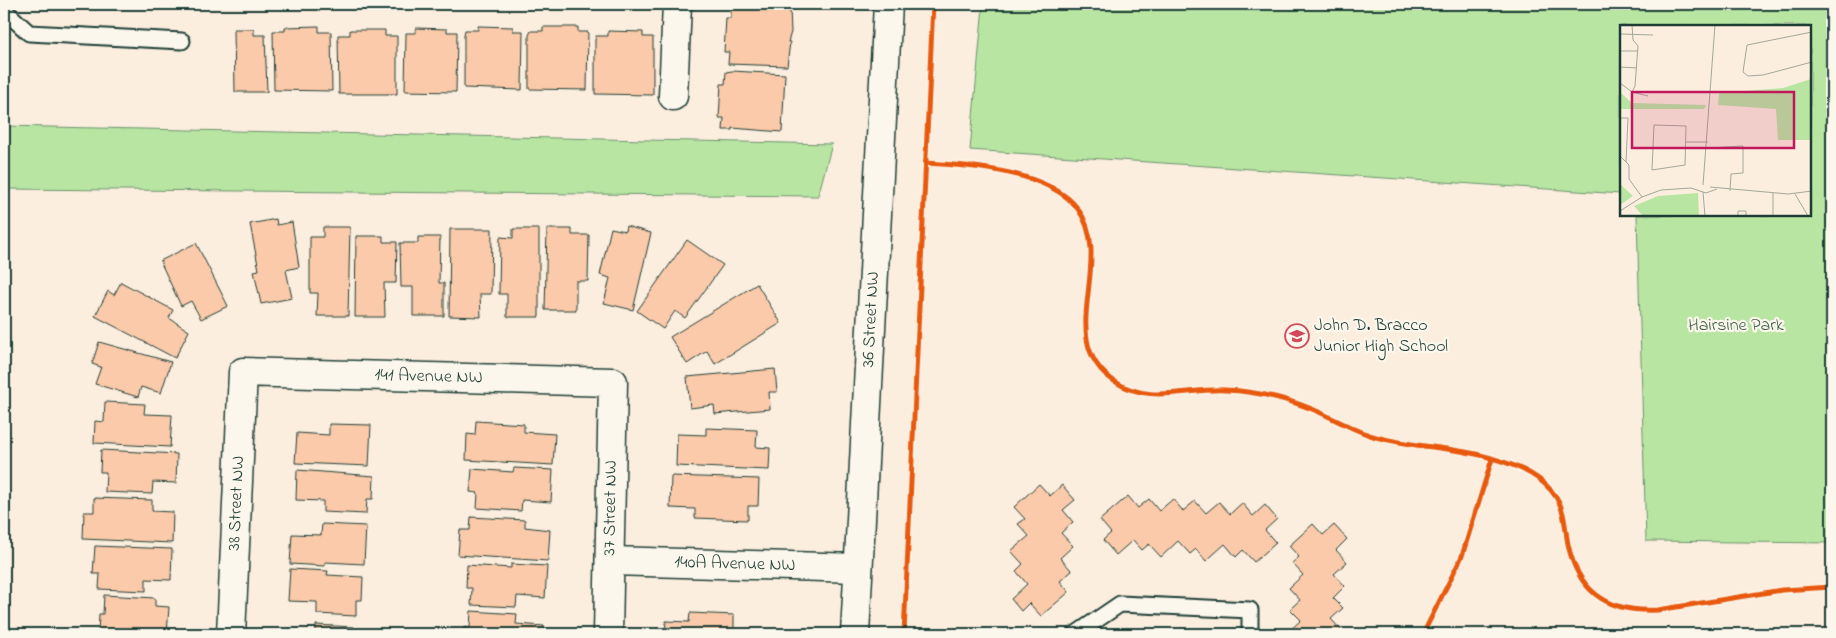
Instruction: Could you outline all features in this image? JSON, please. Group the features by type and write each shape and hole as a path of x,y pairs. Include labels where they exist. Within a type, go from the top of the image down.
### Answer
{"street":[{"path":"673,96 677,4"},
{"name":"36 Street NW","path":"855,634 888,4"},
{"name":"141 Avenue NW","path":"243,372 614,382"},
{"name":"38 Street NW","path":"231,634 243,372"},
{"name":"37 Street NW","path":"608,634 614,382"},
{"name":"140A Avenue NW","path":"611,562 858,568"}],"lane":[{"path":"4,10 29,33 182,40"},
{"path":"1076,634 1120,604 1250,610 1250,634"},
{"path":"855,634 864,634"}],"green space":[{"name":"Hairsine Park","path":"1832,4 1832,543 1646,541 1637,216 1811,216 1811,25 1620,25 1620,194 970,150 983,6"},
{"path":"4,126 832,144 818,196 4,189"}],"building":[{"path":"731,6 790,9 791,32 788,42 790,42 787,66 728,64 729,52 724,52 726,18 731,18"},
{"path":"319,26 319,32 331,32 332,91 274,90 273,31 285,31 285,27"},
{"path":"478,26 513,27 513,31 523,31 522,90 464,88 465,30 478,30"},
{"path":"543,27 578,27 578,32 588,32 587,90 529,89 529,35 531,31 543,31"},
{"path":"416,28 447,29 447,32 457,32 456,92 405,91 406,33 416,33"},
{"path":"234,29 254,29 254,35 265,35 267,92 235,92"},
{"path":"350,30 385,30 385,36 397,36 397,94 339,94 338,35 350,35"},
{"path":"608,31 643,32 643,37 653,37 653,95 595,94 595,40 596,36 608,36"},
{"path":"726,72 785,74 782,132 732,128 732,130 723,130 724,118 719,118 721,84 725,84"},
{"path":"276,219 277,225 292,222 299,267 286,270 292,298 261,304 254,271 259,270 250,224"},
{"path":"626,226 651,233 633,310 604,303 610,278 600,275 611,228 625,231"},
{"path":"323,227 350,227 348,316 317,316 318,293 310,293 310,237 323,237"},
{"path":"450,229 492,229 491,294 480,294 481,317 449,316"},
{"path":"513,229 539,229 539,317 507,317 507,294 499,294 500,237 513,238"},
{"path":"547,229 572,229 572,235 589,235 588,281 576,281 576,310 545,310"},
{"path":"356,236 383,236 383,242 397,242 396,283 384,283 385,317 355,317"},
{"path":"418,237 440,237 439,283 444,283 444,316 413,316 413,287 401,287 400,243 418,243"},
{"path":"687,240 723,265 685,318 675,311 663,329 637,311"},
{"path":"196,243 228,306 201,319 191,301 181,306 160,261"},
{"path":"121,282 173,310 169,318 189,331 175,358 95,316 108,291 114,295"},
{"path":"757,284 781,323 715,364 707,351 687,364 670,337"},
{"path":"99,342 171,362 161,393 141,387 138,397 95,384 101,367 92,364"},
{"path":"775,369 777,392 769,392 770,409 715,414 714,405 690,408 687,377"},
{"path":"105,402 145,404 144,414 172,415 170,447 94,443 95,421 104,422"},
{"path":"476,421 524,424 524,432 555,434 553,465 466,460 467,434 475,435"},
{"path":"329,424 371,425 369,466 295,463 297,433 329,435"},
{"path":"706,428 757,430 756,447 770,448 769,470 676,466 677,434 706,435"},
{"path":"101,450 177,454 176,483 153,482 152,494 105,492 106,472 100,472"},
{"path":"514,468 553,470 551,502 522,500 521,511 477,508 478,493 470,492 472,469 513,472"},
{"path":"297,470 374,476 373,499 367,499 366,514 323,512 323,501 296,500"},
{"path":"671,476 759,479 758,506 748,506 748,520 695,518 695,509 670,508"},
{"path":"1039,484 1050,496 1062,485 1075,500 1063,510 1073,522 1061,533 1073,546 1060,558 1072,571 1060,581 1069,592 1041,616 1029,603 1021,611 1011,599 1027,584 1016,571 1023,564 1011,551 1029,536 1018,524 1025,519 1014,507"},
{"path":"1128,496 1138,508 1149,499 1159,511 1173,499 1183,511 1195,501 1206,513 1219,502 1230,514 1242,503 1253,516 1265,505 1277,519 1265,530 1276,543 1254,562 1243,550 1236,557 1225,544 1206,561 1196,549 1190,554 1178,541 1161,557 1149,544 1142,550 1133,540 1116,555 1103,540 1111,533 1100,520"},
{"path":"94,498 152,500 152,511 173,512 172,543 83,539 84,512 94,512"},
{"path":"471,517 525,520 525,527 550,530 548,561 458,555 460,530 470,530"},
{"path":"322,524 366,526 364,564 325,562 325,566 290,564 292,534 321,535"},
{"path":"1313,524 1323,535 1334,525 1347,539 1336,550 1347,562 1334,574 1345,586 1333,598 1343,608 1331,619 1342,631 1339,634 1286,634 1301,620 1290,609 1300,600 1289,588 1303,575 1292,563 1299,557 1289,546"},
{"path":"95,546 172,549 171,580 146,579 146,591 99,589 100,574 93,574"},
{"path":"511,564 547,566 545,598 517,596 516,607 471,605 472,588 466,588 467,565 511,568"},
{"path":"290,569 328,571 327,575 363,577 362,600 356,600 356,616 317,614 317,602 288,601"},
{"path":"104,595 155,598 155,606 169,607 167,634 98,634 99,614 103,614"},
{"path":"471,611 517,614 516,624 544,626 544,634 464,634 464,627 470,628"},
{"path":"690,613 734,615 734,633 742,634 665,634 666,621 689,622"},
{"path":"316,625 354,627 354,634 316,634"}],"cycle path":[{"path":"904,634 933,4"},
{"path":"925,163 985,168 1029,178 1065,196 1078,209 1088,230 1091,252 1086,322 1088,344 1096,364 1114,381 1128,388 1155,394 1225,390 1280,398 1376,437 1391,441 1468,452 1515,466 1538,478 1556,497 1563,514 1573,561 1588,587 1611,603 1625,608 1658,610 1782,590 1832,587"},
{"path":"1423,634 1462,556 1492,459"}],"place":[{"name":"John D. Bracco Junior High School","path":"1297,336"}]}
